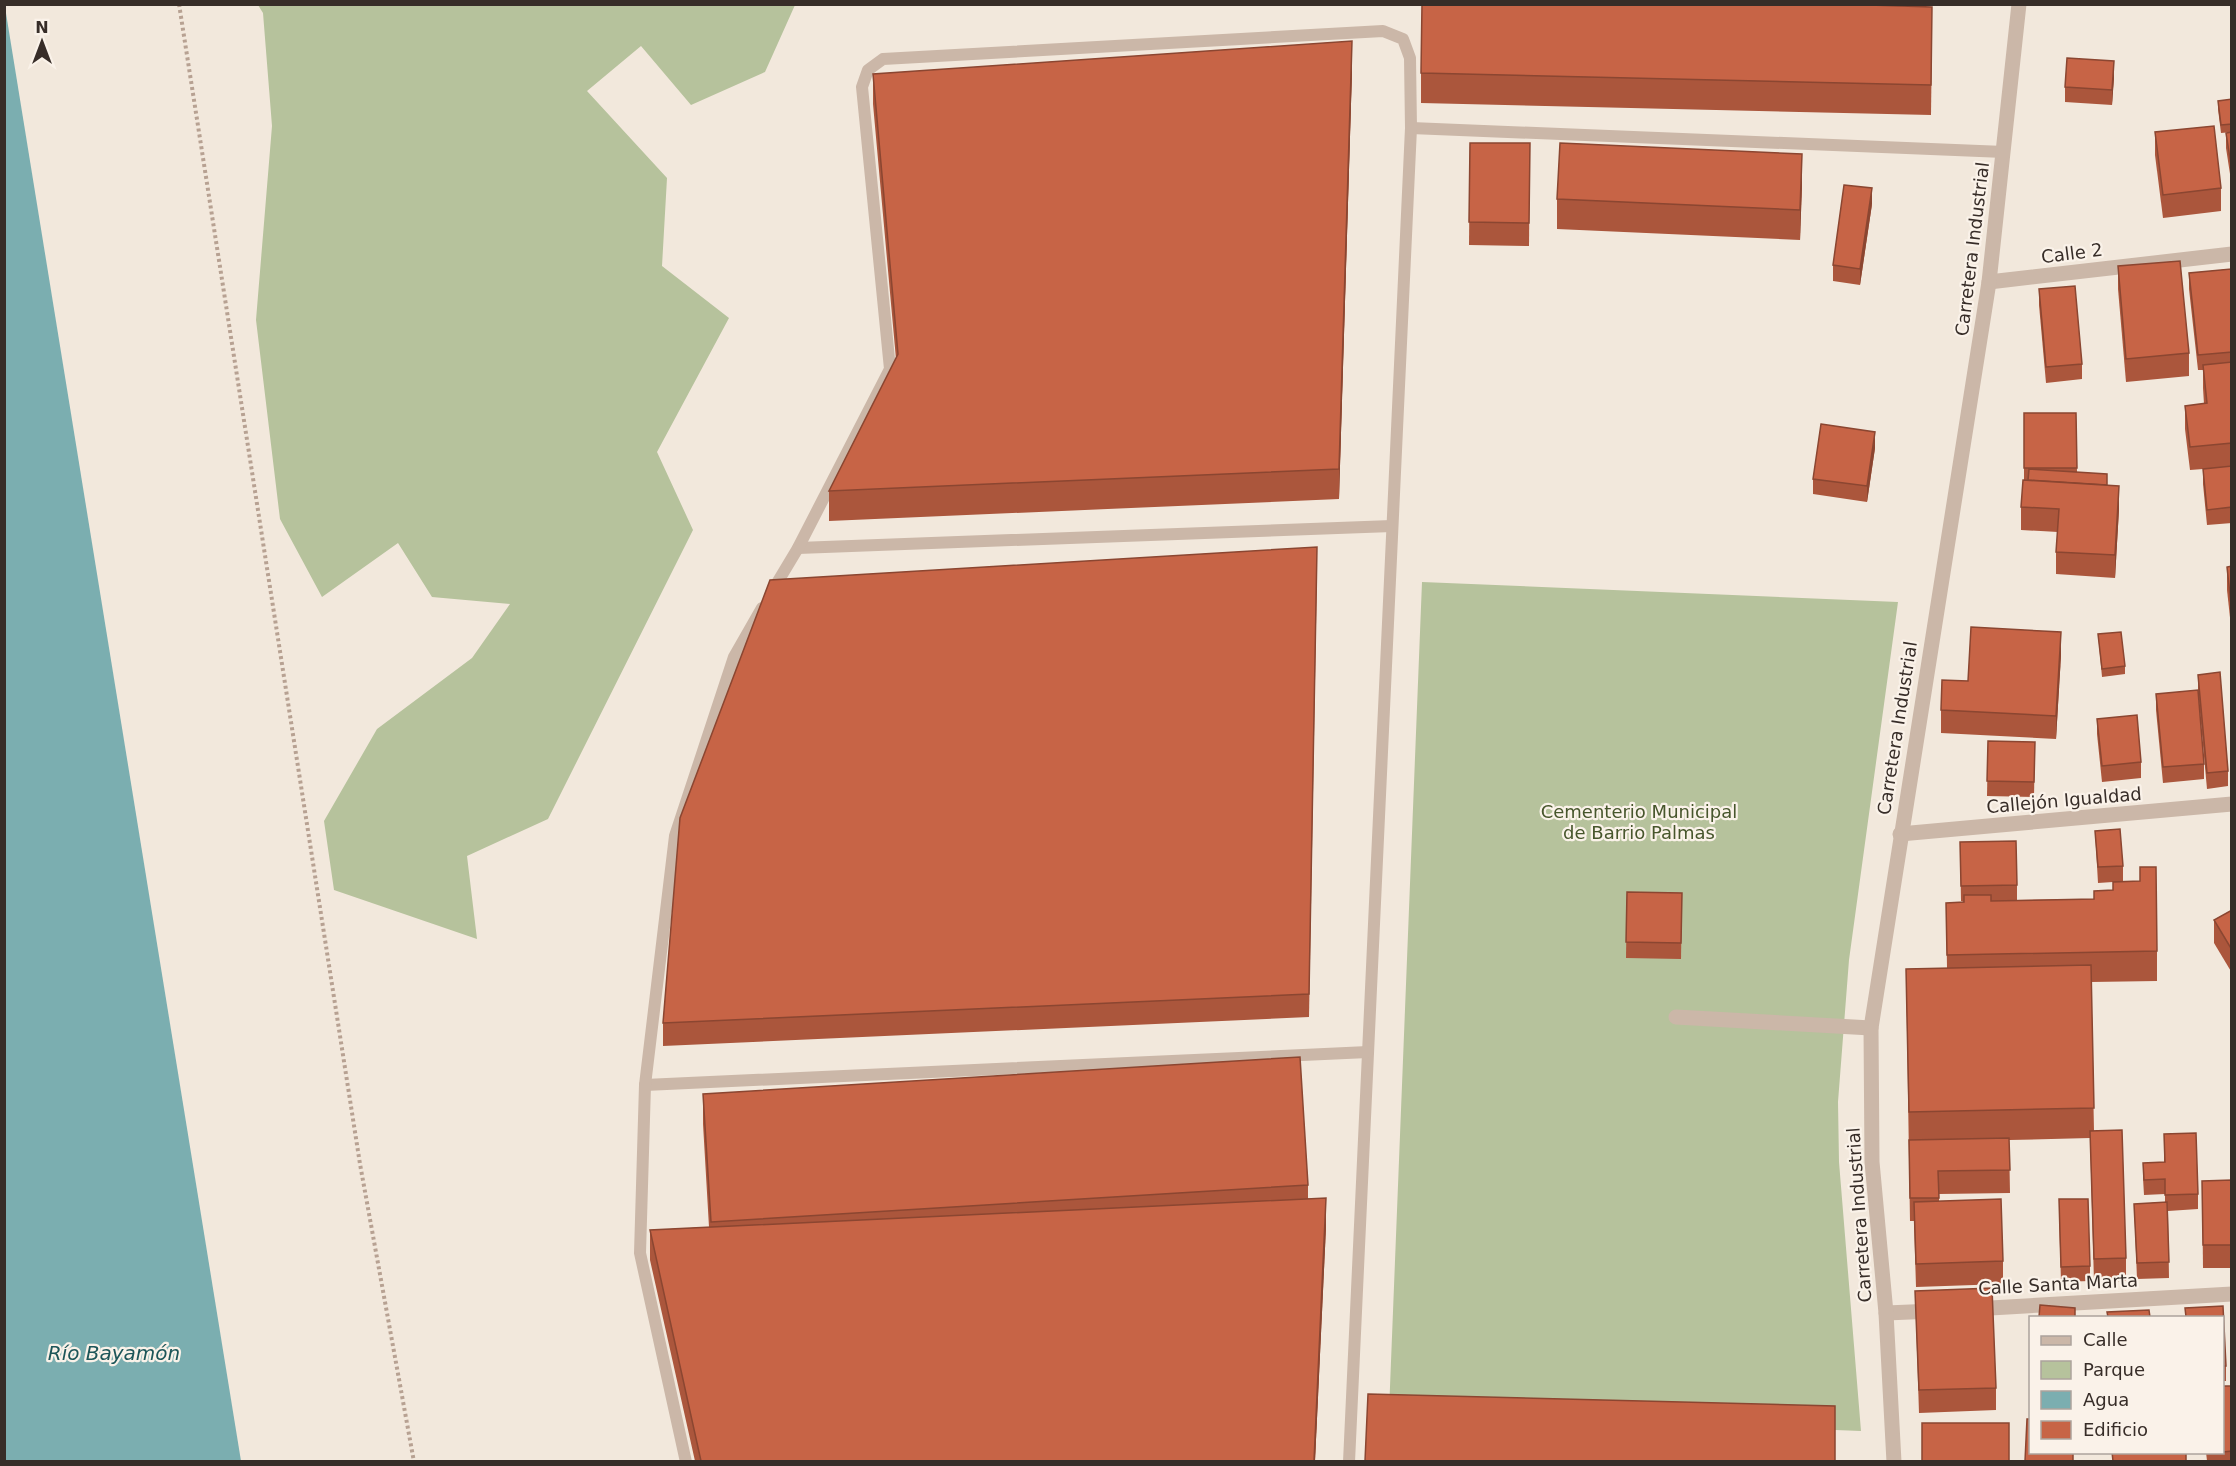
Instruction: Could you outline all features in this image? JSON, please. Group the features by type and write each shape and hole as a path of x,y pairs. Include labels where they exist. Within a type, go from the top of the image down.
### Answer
{"street":[{"name":"Carretera Industrial","path":"1894,1461 1886,1313 1872,1162 1871,1028 1989,282 2019,4"},
{"name":"Calle 2","path":"1989,282 2232,254"},
{"name":"Callejón Igualdad","path":"1900,834 2232,804"},
{"path":"1676,1017 1871,1028"},
{"name":"Calle Santa Marta","path":"1886,1313 2232,1294"}],"lane":[{"path":"686,1461 640,1253 645,1085 675,836 734,657 798,548 890,369 862,87 868,70 883,59 1383,31 1403,39 1410,58 1411,129 1349,1461"},
{"path":"1411,129 2004,152"},
{"path":"798,548 1392,526"},
{"path":"645,1085 1368,1052"}],"path":[{"path":"179,4 358,1152 414,1461"}],"green space":[{"path":"258,5 795,5 765,72 691,105 641,46 587,91 667,178 662,266 729,318 657,452 693,530 548,819 467,856 477,939 334,890 324,821 377,729 472,658 510,604 432,597 398,543 322,597 280,519 256,320 272,126 263,13"},
{"name":"Cementerio Municipal de Barrio Palmas","path":"1422,582 1898,602 1849,960 1838,1102 1839,1162 1861,1431 1389,1412"}],"water":[{"name":"Río Bayamón","path":"5,7 241,1461 5,1461"}],"building":[{"path":"1422,4 1837,4 1932,7 1931,85 1421,73"},
{"path":"1352,41 1339,469 829,491 898,354 873,74"},
{"path":"2067,58 2114,61 2112,90 2065,87"},
{"path":"2232,99 2232,124 2221,125 2218,101"},
{"path":"2214,126 2221,188 2163,195 2155,132"},
{"path":"2232,132 2232,171 2226,133"},
{"path":"1470,143 1530,143 1529,223 1469,222"},
{"path":"1560,143 1802,154 1800,210 1557,199"},
{"path":"1844,185 1872,188 1860,269 1833,265"},
{"path":"2180,261 2189,353 2126,359 2118,266"},
{"path":"2231,269 2232,352 2198,355 2189,273"},
{"path":"2075,286 2082,364 2046,367 2039,289"},
{"path":"2232,362 2232,443 2190,447 2185,406 2207,403 2203,365"},
{"path":"2024,413 2076,413 2077,468 2024,468"},
{"path":"1821,424 1875,432 1867,486 1813,479"},
{"path":"2232,466 2232,507 2207,510 2203,469"},
{"path":"2029,469 2107,474 2107,485 2028,480"},
{"path":"2023,480 2119,486 2115,555 2056,552 2059,509 2021,507"},
{"path":"1317,547 1309,994 663,1023 680,818 770,580"},
{"path":"2232,566 2232,613 2227,567"},
{"path":"1971,627 2061,632 2056,716 1941,710 1942,680 1968,681"},
{"path":"2121,632 2125,666 2102,669 2098,634"},
{"path":"2220,672 2228,771 2207,773 2198,675"},
{"path":"2198,690 2204,764 2163,767 2156,694"},
{"path":"2137,715 2141,762 2102,766 2097,719"},
{"path":"1988,741 2035,742 2034,782 1987,781"},
{"path":"2120,829 2123,866 2098,867 2095,831"},
{"path":"2016,841 2017,885 1961,886 1960,842"},
{"path":"2140,867 2156,867 2157,951 1947,955 1946,903 1964,902 1964,895 1991,895 1991,901 2094,899 2094,891 2113,890 2113,882 2140,881"},
{"path":"1627,892 1682,893 1681,943 1626,942"},
{"path":"2232,910 2232,950 2214,920"},
{"path":"2091,965 2094,1108 1909,1112 1906,969"},
{"path":"1300,1057 1308,1185 711,1222 703,1094"},
{"path":"2122,1130 2126,1258 2094,1259 2090,1131"},
{"path":"2196,1133 2198,1194 2165,1195 2165,1179 2144,1180 2143,1163 2165,1162 2164,1134"},
{"path":"2009,1138 2010,1170 1938,1171 1939,1198 1910,1198 1909,1140"},
{"path":"2232,1180 2232,1245 2203,1245 2202,1181"},
{"path":"1326,1198 1314,1461 701,1461 650,1230"},
{"path":"2001,1199 2003,1261 1916,1264 1914,1202"},
{"path":"2059,1199 2088,1199 2090,1266 2061,1267"},
{"path":"2167,1202 2169,1262 2137,1263 2134,1204"},
{"path":"1992,1288 1996,1388 1919,1390 1915,1291"},
{"path":"2040,1305 2075,1308 2075,1316 2039,1316"},
{"path":"2223,1306 2224,1316 2186,1316 2185,1308"},
{"path":"2149,1310 2150,1316 2108,1316 2107,1312"},
{"path":"2224,1326 2226,1366 2224,1366"},
{"path":"2224,1386 2232,1386 2232,1451 2224,1452"},
{"path":"1368,1394 1835,1406 1835,1461 1365,1461"},
{"path":"2027,1419 2029,1419 2029,1454 2073,1454 2073,1461 2025,1461"},
{"path":"1922,1423 2009,1423 2009,1461 1922,1461"},
{"path":"2112,1454 2186,1454 2186,1461 2113,1461"}]}
